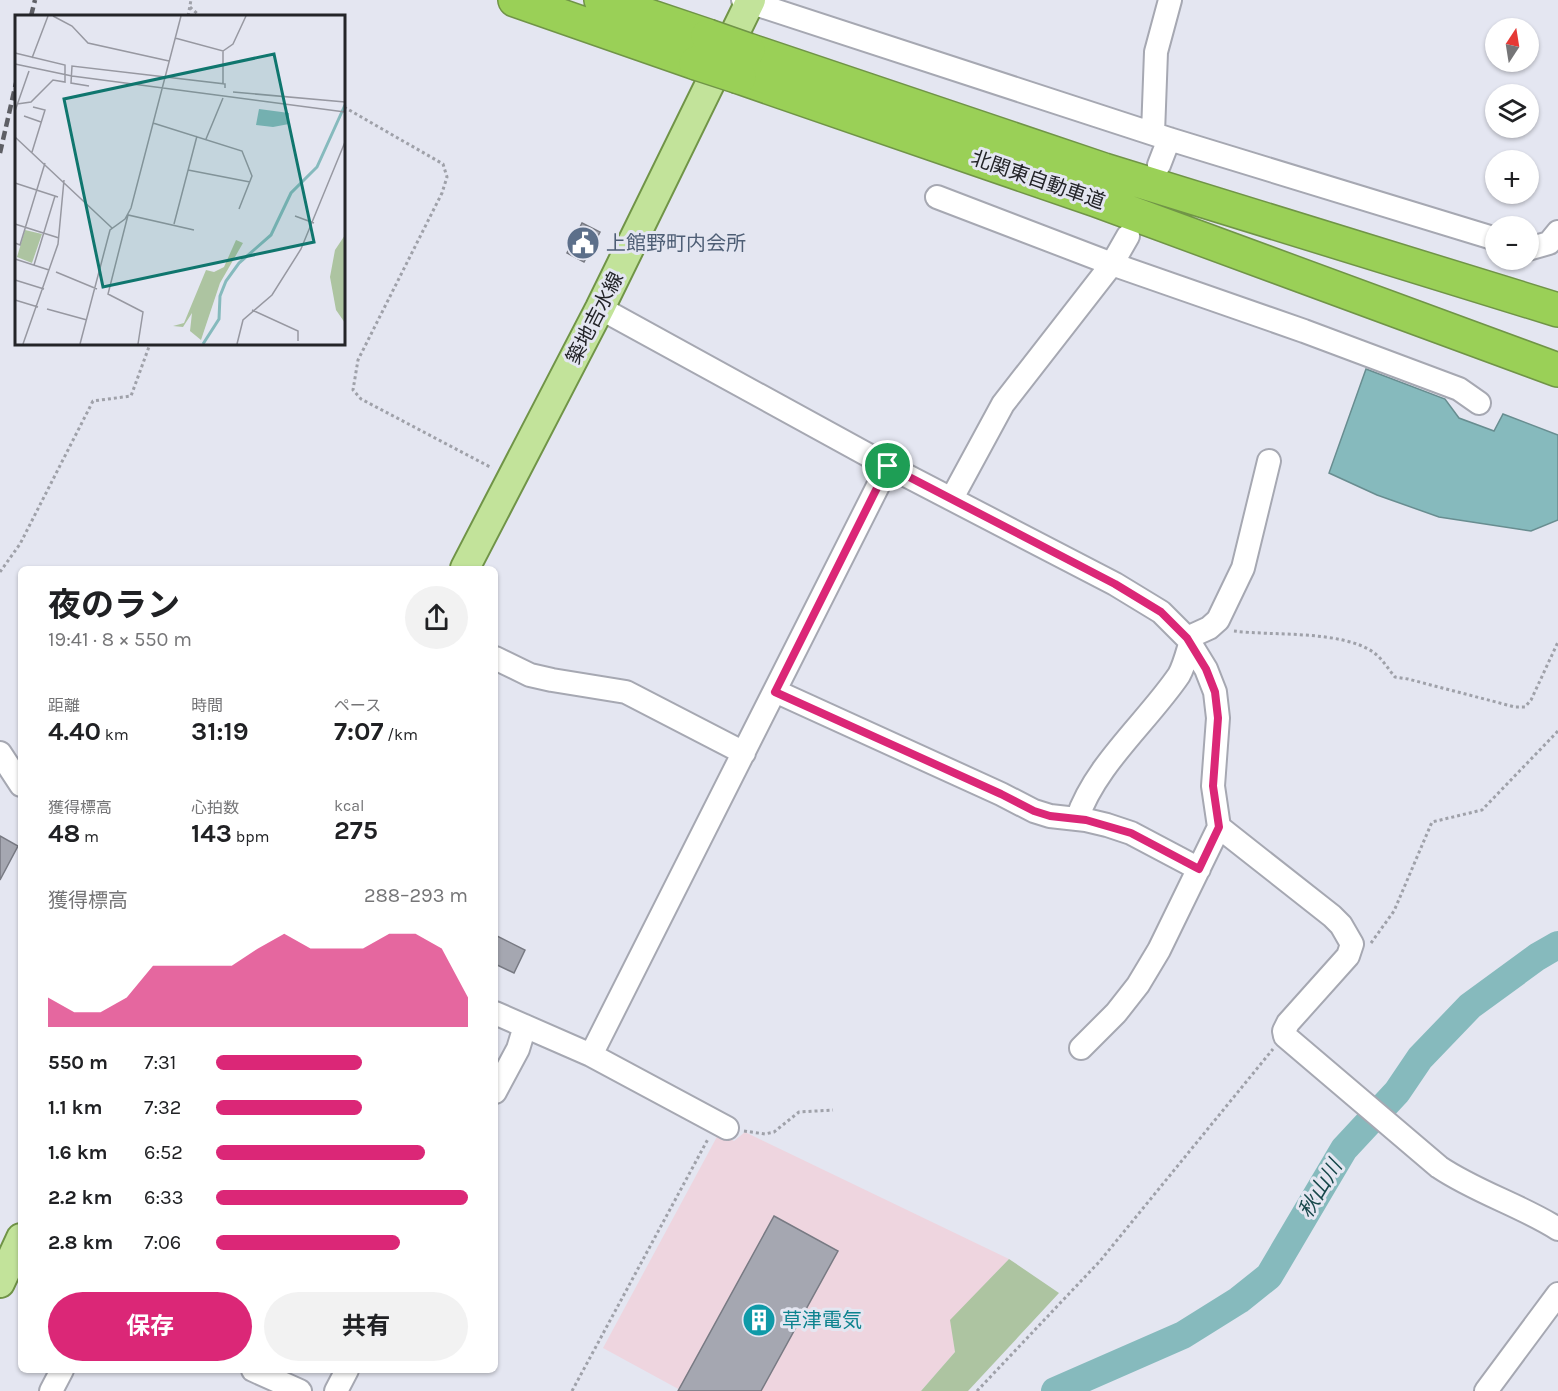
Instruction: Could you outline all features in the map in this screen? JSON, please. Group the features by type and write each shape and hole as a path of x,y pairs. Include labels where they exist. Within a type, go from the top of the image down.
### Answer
{"highway":[{"name":"北関東自動車道","path":"514,0 702,49 1096,200 1558,370"},
{"name":"北関東自動車道","path":"601,0 702,49"},
{"name":"北関東自動車道","path":"744,64 1104,170 1558,310"}],"main road":[{"name":"築地吉水線","path":"466,566 600,308 748,1"},
{"path":"0,1283 18,1244"}],"street":[{"path":"1159,165 1161,136 1156,52 1170,0"},
{"path":"748,1 1161,136 1485,236"},
{"path":"936,197 1112,264 1305,331 1460,389 1479,403"},
{"path":"1539,246 1549,243 1558,232"},
{"path":"952,498 1003,404 1112,264 1128,236"},
{"path":"600,308 888,466 1115,584 1161,612 1189,641 1206,669 1215,692 1218,718 1213,786 1219,827 1159,950 1138,985 1116,1013 1081,1048"},
{"path":"1077,819 1082,803 1106,767 1180,673 1189,641 1218,620 1244,568 1269,461"},
{"path":"591,1054 888,466"},
{"path":"498,659 530,675 626,692 744,753"},
{"path":"775,692 1034,811 1050,816 1107,825 1131,833 1199,869"},
{"path":"1219,827 1332,916 1352,944 1348,956 1288,1023 1284,1031 1284,1042 1439,1167 1558,1229"},
{"path":"498,1014 591,1054 722,1125"},
{"path":"498,1086 518,1049 525,1026"},
{"path":"1486,1391 1558,1294"},
{"path":"51,1391 60,1373"},
{"path":"260,1373 300,1391"},
{"path":"336,1391 345,1373"}],"path":[{"path":"189,15 191,0"},
{"path":"190,7 199,15"},
{"path":"345,108 443,164 447,177 442,192 358,360 353,390 361,399 511,478"},
{"path":"0,572 20,544 93,401 131,396 150,345"},
{"path":"1209,628 1349,641 1374,652 1395,677 1525,707 1531,700 1558,642"},
{"path":"1367,948 1394,911 1432,822 1482,810 1558,730"},
{"path":"977,1391 1100,1261 1284,1042"},
{"path":"572,1391 722,1125 765,1134 774,1132 799,1112 833,1110"}],"shaded area":[{"path":"1366,369 1445,399 1459,418 1494,431 1503,414 1558,435 1558,520 1531,531 1439,517 1377,495 1329,473"},
{"name":"草津電気","path":"745,1132 1009,1259 951,1320 955,1352 921,1391 682,1391 603,1348 719,1133 734,1141"},
{"path":"1009,1259 1059,1293 968,1391 921,1391 955,1352 950,1320"}],"building":[{"name":"上館野町内会所","path":"582,223 600,232 584,262 567,253"},
{"path":"0,836 18,846 0,880"},
{"path":"498,936 525,950 514,973 498,965"},
{"name":"草津電気","path":"774,1216 838,1251 761,1391 678,1391"}],"waterway":[{"name":"秋山川","path":"1055,1391 1183,1335 1239,1300 1269,1276 1344,1149 1397,1092 1420,1058 1470,1006 1537,957 1558,945"}],"railway":[{"path":"31,15 35,0"},
{"path":"0,153 15,87"}],"place":[{"name":"上館野町内会所","path":"583,243"},
{"name":"草津電気","path":"759,1320"}],"route":[{"path":"888,466 1115,584 1161,612 1187,638 1206,669 1215,692 1218,718 1213,786 1219,827 1199,869 1131,833 1086,820 1050,816 1034,811 775,692 888,466"}]}
